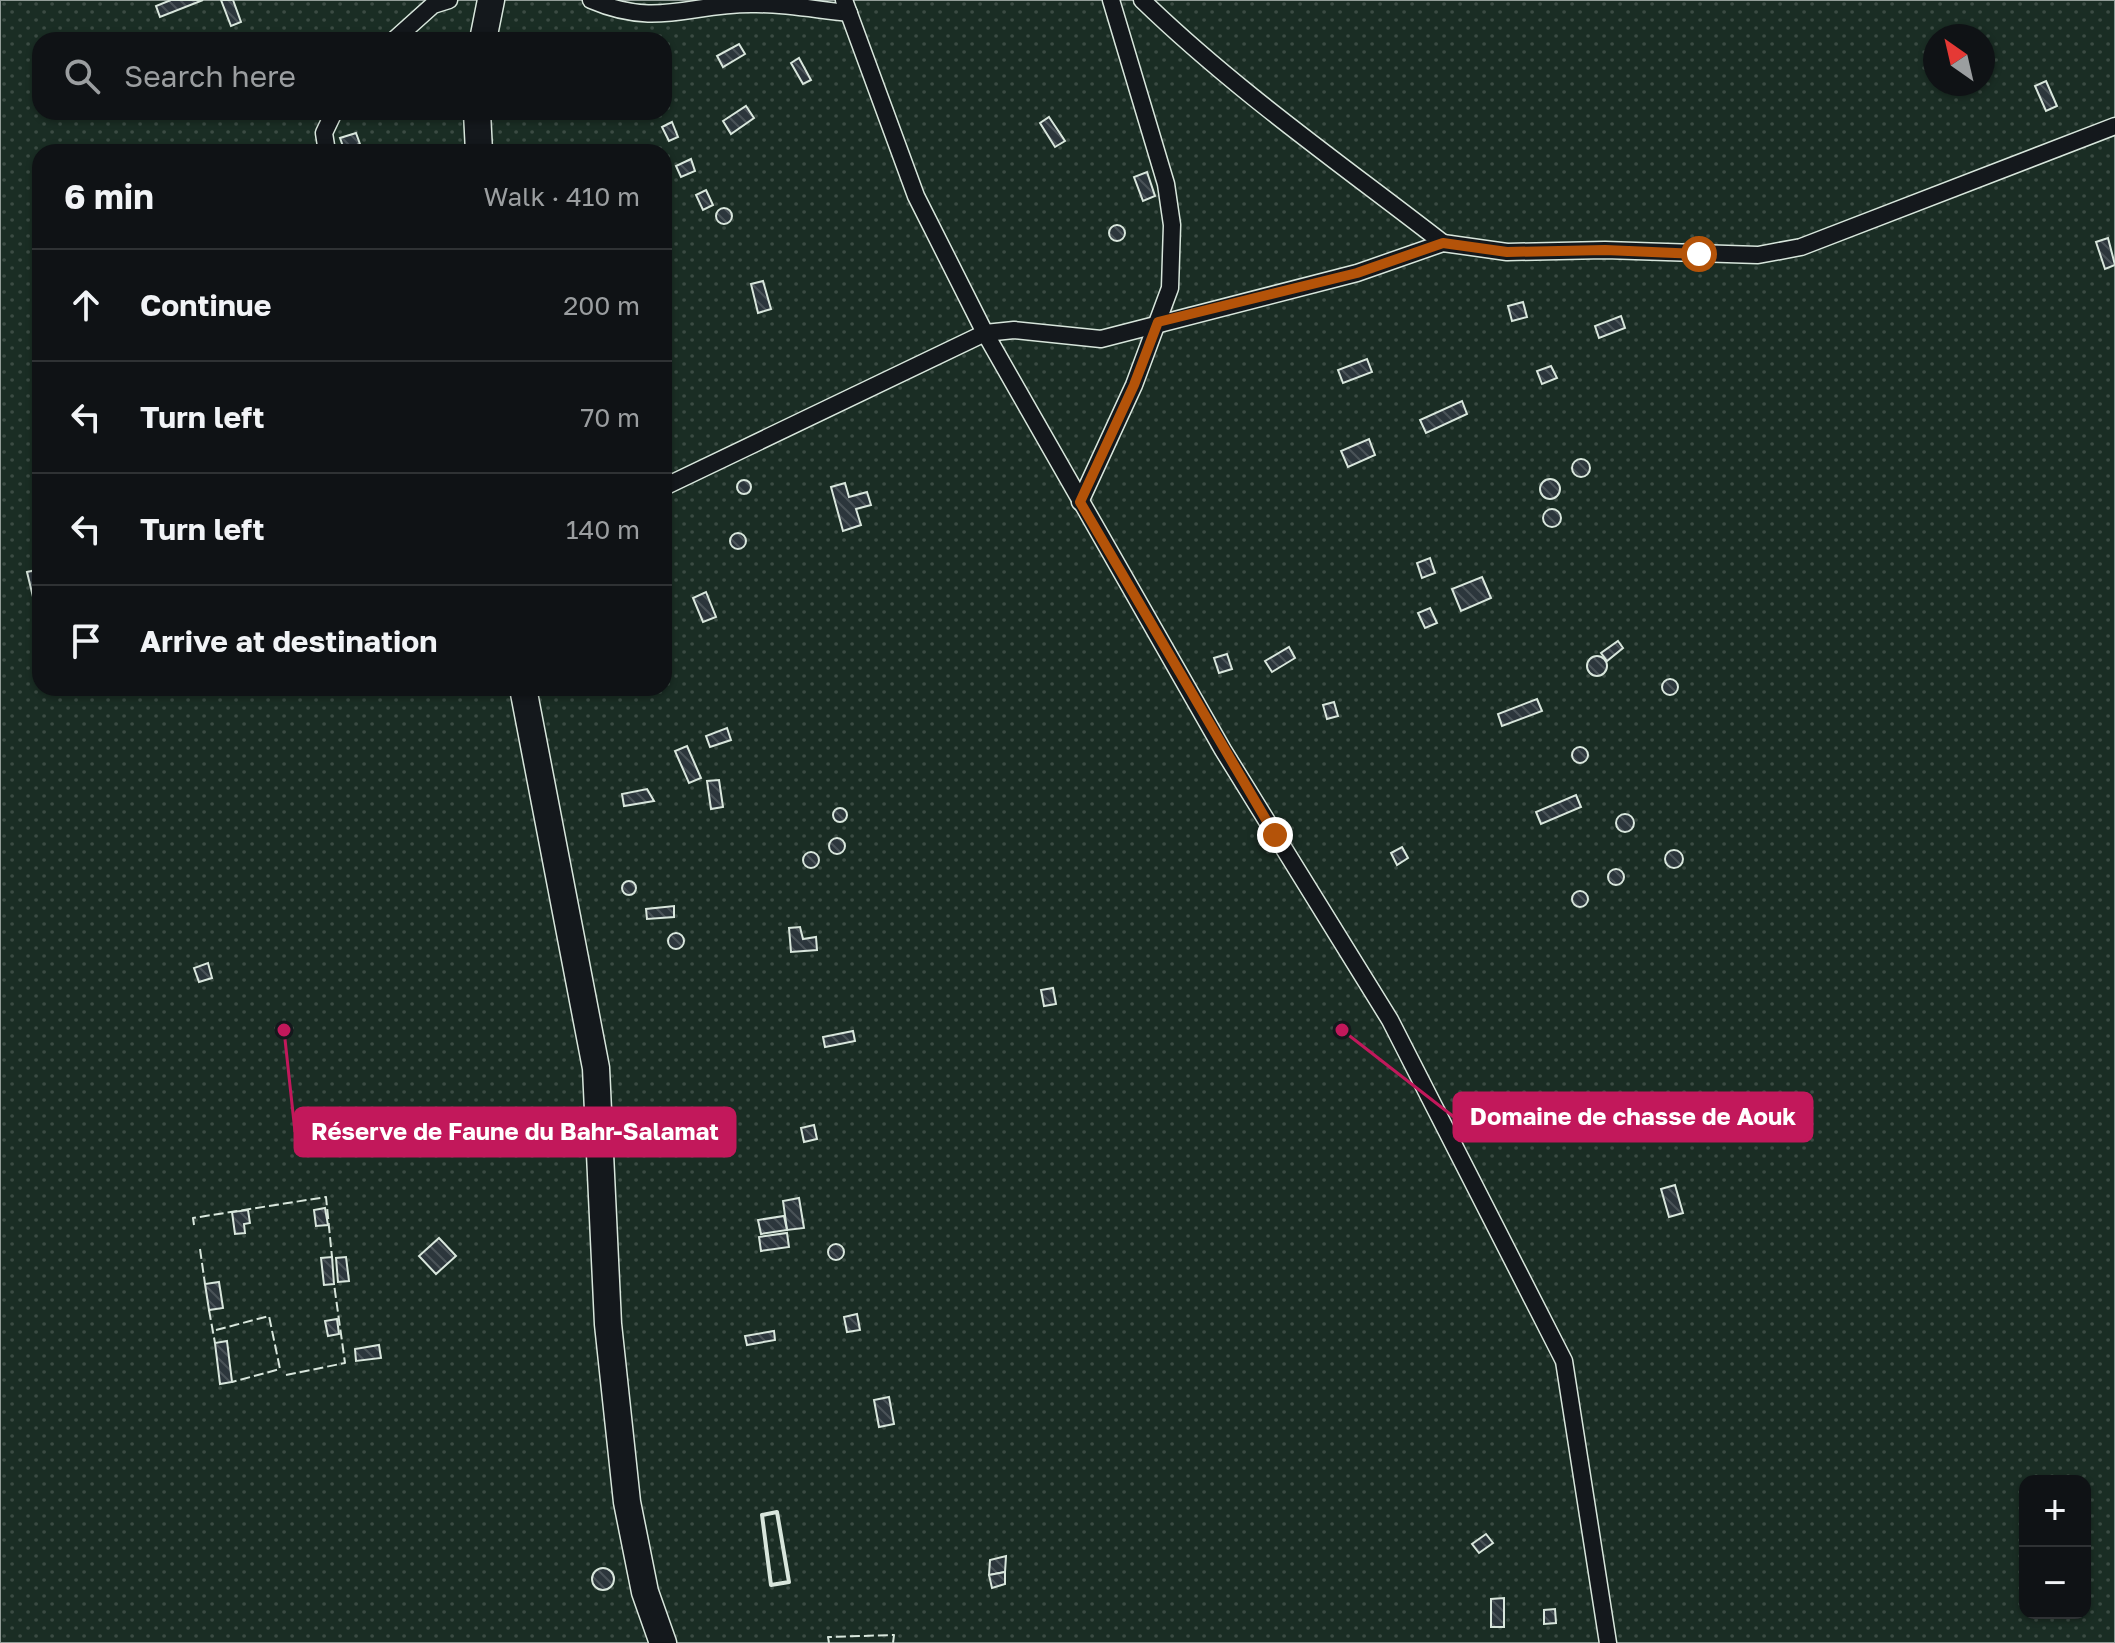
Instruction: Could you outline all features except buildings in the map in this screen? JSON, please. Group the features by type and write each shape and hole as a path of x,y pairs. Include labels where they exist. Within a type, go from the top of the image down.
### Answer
{"main road":[{"path":"485,32 491,0"},
{"path":"477,120 479,144"},
{"path":"524,696 529,735 596,1068 608,1324 627,1502 645,1592 663,1643"}],"street":[{"path":"403,32 433,5 449,0"},
{"path":"591,0 613,10 670,16 754,4 846,7 916,196 985,333 1223,750 1390,1020 1564,1361 1608,1643"},
{"path":"1080,502 1134,385 1170,288 1172,225 1168,197 1142,94 1111,0"},
{"path":"1142,0 1327,158 1443,243"},
{"path":"326,144 324,133 330,120"},
{"path":"672,483 985,333 1014,330 1101,339 1357,273 1443,243 1507,252 1605,250 1758,255 1801,247 2115,126"}],"green space":[{"path":"0,0 2115,0 2115,1643 0,1643"}],"fence":[{"path":"194,1225 193,1218 326,1197 332,1257"},
{"path":"200,1249 205,1284"},
{"path":"286,1375 345,1363 334,1284"},
{"path":"209,1310 215,1343"},
{"path":"216,1330 269,1316 280,1369 232,1382"},
{"path":"829,1643 828,1637 894,1635 893,1643"}],"wall":[{"path":"777,1512 789,1582 771,1585 762,1515 777,1512"}],"place":[{"name":"Réserve de Faune du Bahr-Salamat","path":"284,1030"},
{"name":"Domaine de chasse de Aouk","path":"1342,1030"}],"route":[{"path":"1275,835 1080,502 1134,385 1158,322 1357,273 1443,243 1507,252 1605,250 1699,254"}]}
